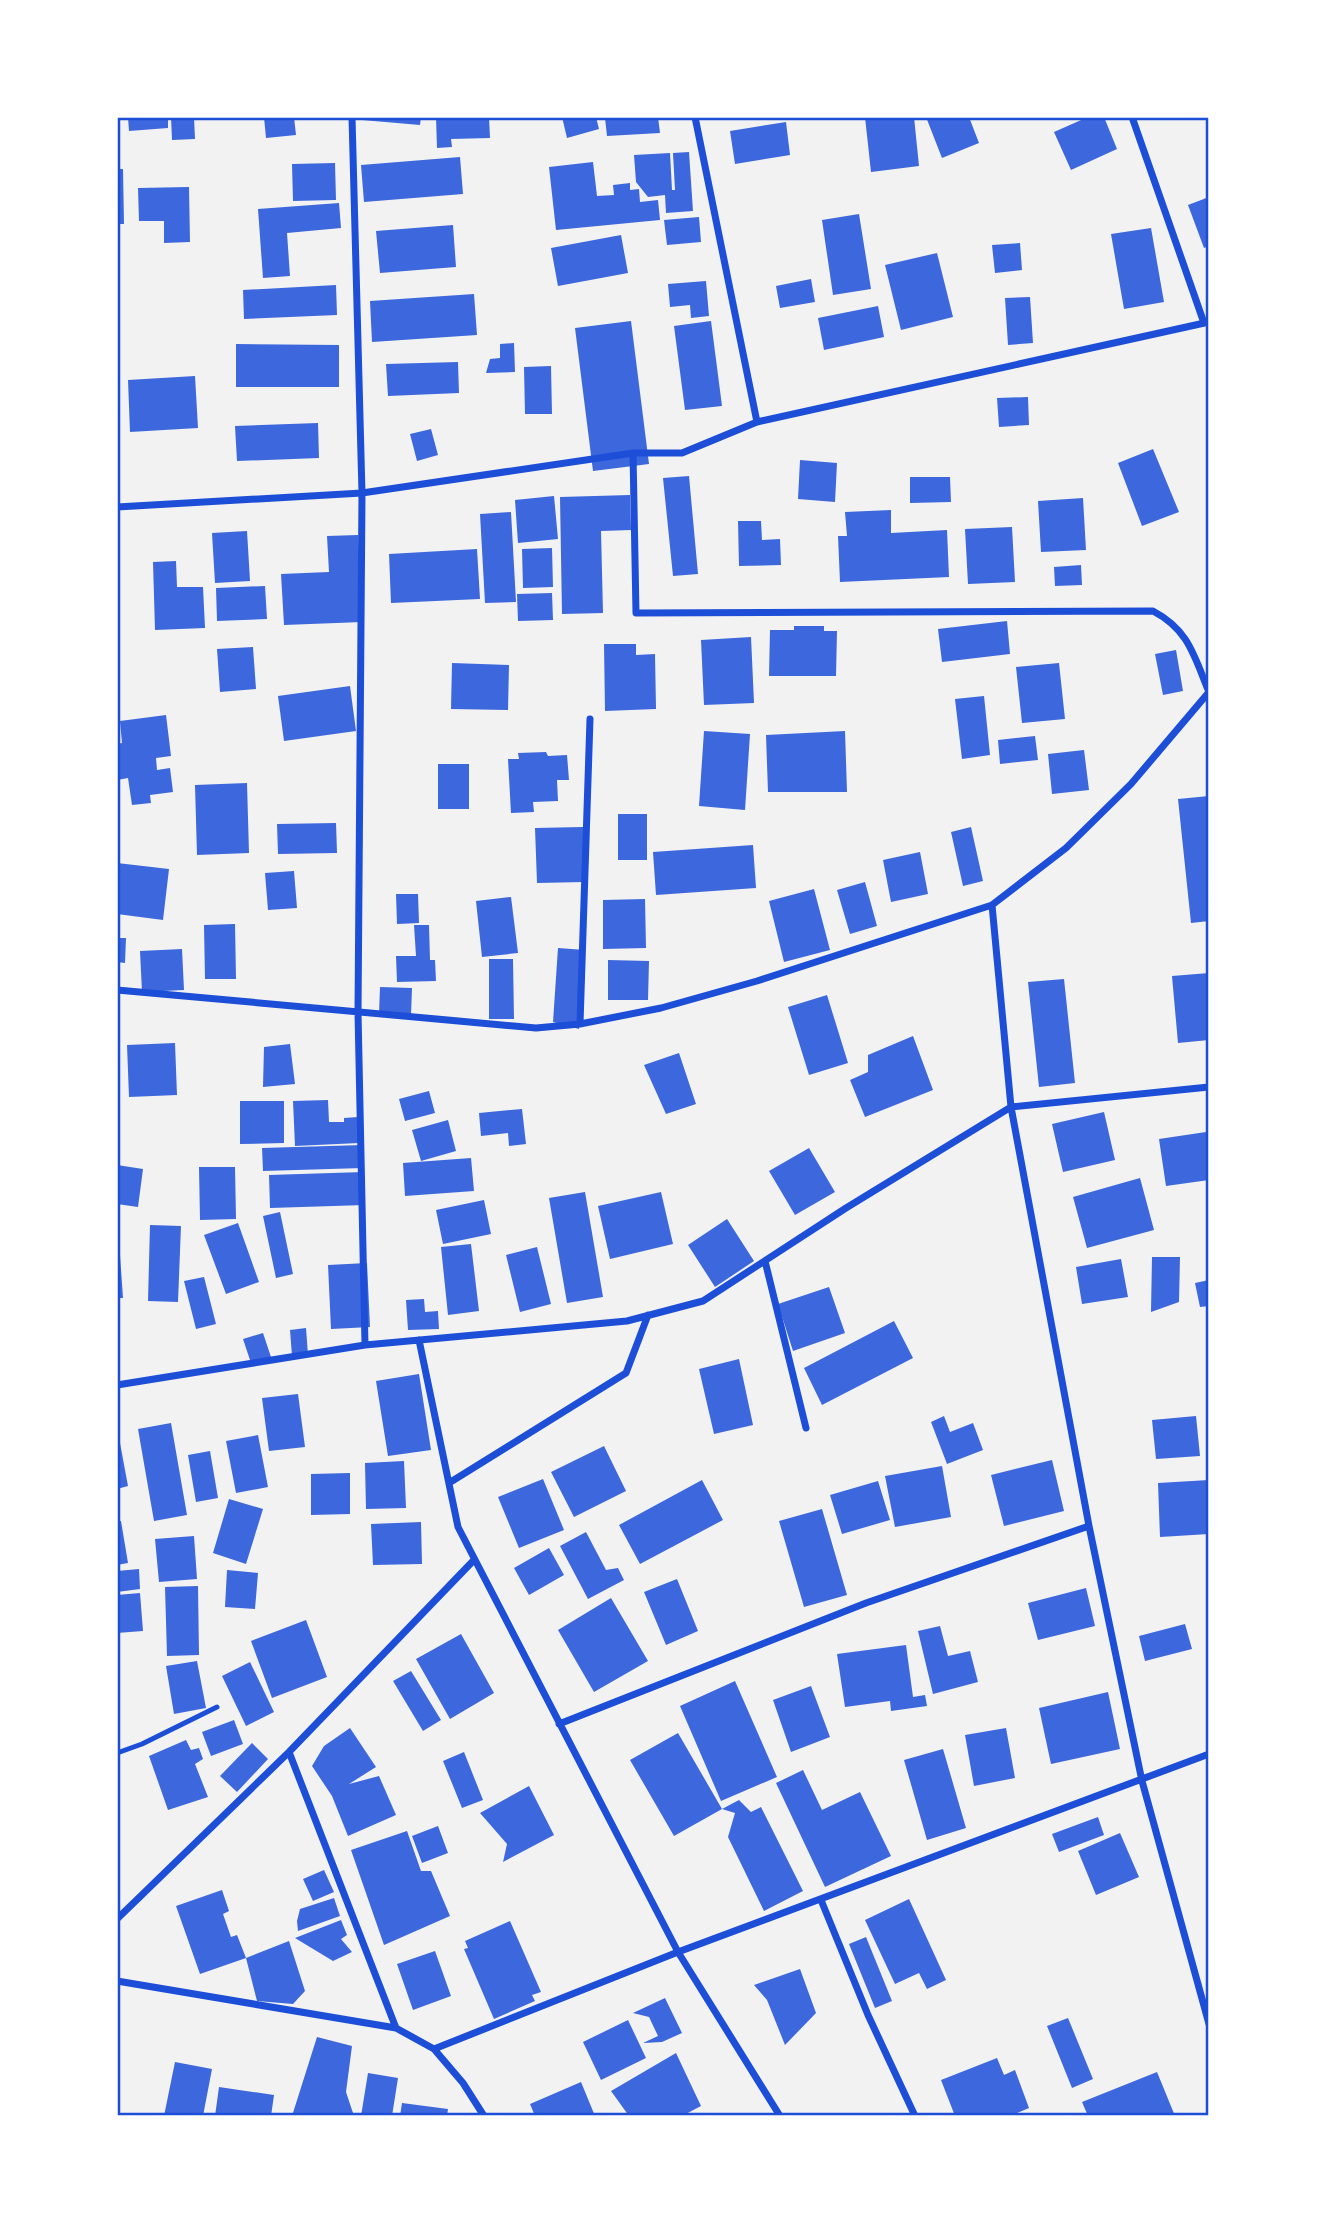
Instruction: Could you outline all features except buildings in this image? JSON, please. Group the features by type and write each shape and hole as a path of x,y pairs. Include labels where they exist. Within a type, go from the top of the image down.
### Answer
{"street":[{"path":"352,117 362,493 358,1013 365,1345"},
{"path":"695,117 757,422"},
{"path":"117,507 362,493 633,453 681,453 757,422 1206,322 1132,117"},
{"path":"117,990 536,1028 580,1024 661,1008 757,981 992,905 1066,848 1131,784 1209,692 1185,637 1170,620 1153,611 636,612 633,453"},
{"path":"580,1024 590,719"},
{"path":"992,905 1011,1107 1089,1526 1142,1781 1209,2024"},
{"path":"117,1385 365,1345 627,1321 703,1301 1011,1107 1209,1087"},
{"path":"765,1261 806,1428"},
{"path":"449,1483 626,1373 648,1315"},
{"path":"419,1340 458,1527 473,1561 678,1952 780,2116"},
{"path":"559,1724 866,1603 1089,1526"},
{"path":"117,1919 289,1752 473,1561"},
{"path":"289,1752 396,2028"},
{"path":"435,2049 678,1952 1209,1754"},
{"path":"821,1900 868,2015 915,2116"},
{"path":"117,1981 396,2028 435,2049 463,2083 484,2116"}],"lane":[{"path":"117,1753 142,1744 217,1707"}]}
